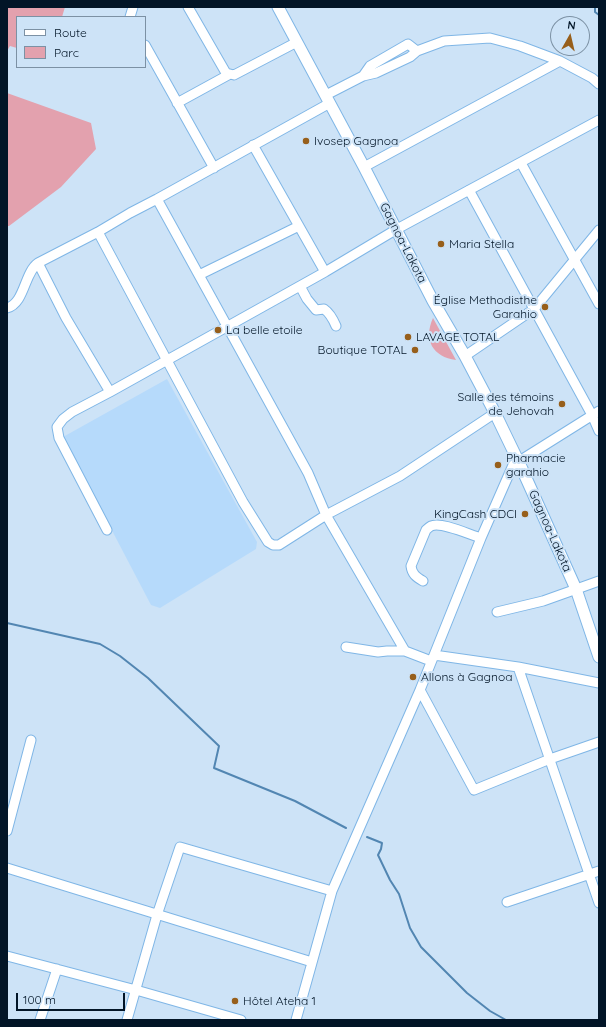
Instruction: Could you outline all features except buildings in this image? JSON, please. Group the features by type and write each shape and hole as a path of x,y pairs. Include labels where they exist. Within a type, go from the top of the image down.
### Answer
{"main road":[{"name":"Gagnoa-Lakota","path":"278,7 364,166 433,301 465,356 495,413 576,589 599,657"}],"street":[{"path":"188,7 226,73 234,75 297,42"},
{"path":"7,308 14,304 21,294 32,267 38,262 98,232 214,168 254,145 363,76 376,73 410,57 417,51 444,41 490,38 520,46 560,61 592,78 599,84"},
{"path":"146,47 214,168"},
{"path":"364,166 560,61"},
{"path":"177,103 230,74"},
{"path":"107,530 59,438 57,427 63,419 72,412 325,272 397,229 599,120"},
{"path":"254,145 325,272"},
{"path":"521,163 599,304"},
{"path":"469,190 534,309 595,413 599,431"},
{"path":"157,199 308,472 326,515 405,651"},
{"path":"199,275 299,226"},
{"path":"465,356 534,309 599,230"},
{"path":"98,232 243,502 268,542 273,545 279,545 326,515 400,476 495,413"},
{"path":"38,262 66,318 110,392"},
{"path":"300,286 310,304 316,310 326,310 333,318 336,326"},
{"path":"296,1020 332,890 420,690 481,538 513,465 595,413"},
{"path":"423,581 415,576 412,572 411,566 426,530 430,526 445,526 481,538"},
{"path":"497,612 543,601 599,581"},
{"path":"346,648 378,652 405,651 433,658 518,667 599,683"},
{"path":"518,667 599,903"},
{"path":"420,690 474,790 550,759 599,742"},
{"path":"7,831 31,740"},
{"path":"127,1020 157,915 180,847 332,890"},
{"path":"7,868 312,962"},
{"path":"507,902 599,871"},
{"path":"7,956 136,990 216,1016 241,1020"},
{"path":"40,1020 57,969"}],"shaded area":[{"path":"167,379 257,542 256,549 160,608 151,605 63,437"}],"green space":[{"path":"7,7 65,7 62,16 16,16 16,48 10,46 7,51"},
{"path":"7,93 91,123 96,149 61,187 9,226 7,226"},
{"path":"433,318 456,360 441,355 432,346 429,333"}],"waterway":[{"path":"595,7 595,12 599,15"},
{"path":"7,623 100,644 120,656 148,678 219,746 214,768 295,801 346,828"},
{"path":"367,837 382,843 378,855 390,880 399,894 410,928 421,947 467,993 490,1011 506,1020"}],"place":[{"name":"Ivosep Gagnoa","path":"306,141"},
{"name":"Maria Stella","path":"441,244"},
{"name":"Église Methodisthe Garahio","path":"545,307"},
{"name":"La belle etoile","path":"218,330"},
{"name":"LAVAGE TOTAL","path":"408,337"},
{"name":"Boutique TOTAL","path":"415,350"},
{"name":"Salle des témoins de Jehovah","path":"562,404"},
{"name":"Pharmacie garahio","path":"498,465"},
{"name":"KingCash CDCI","path":"525,514"},
{"name":"Allons à Gagnoa","path":"413,677"},
{"name":"Hôtel Ateha 1","path":"235,1001"}]}
